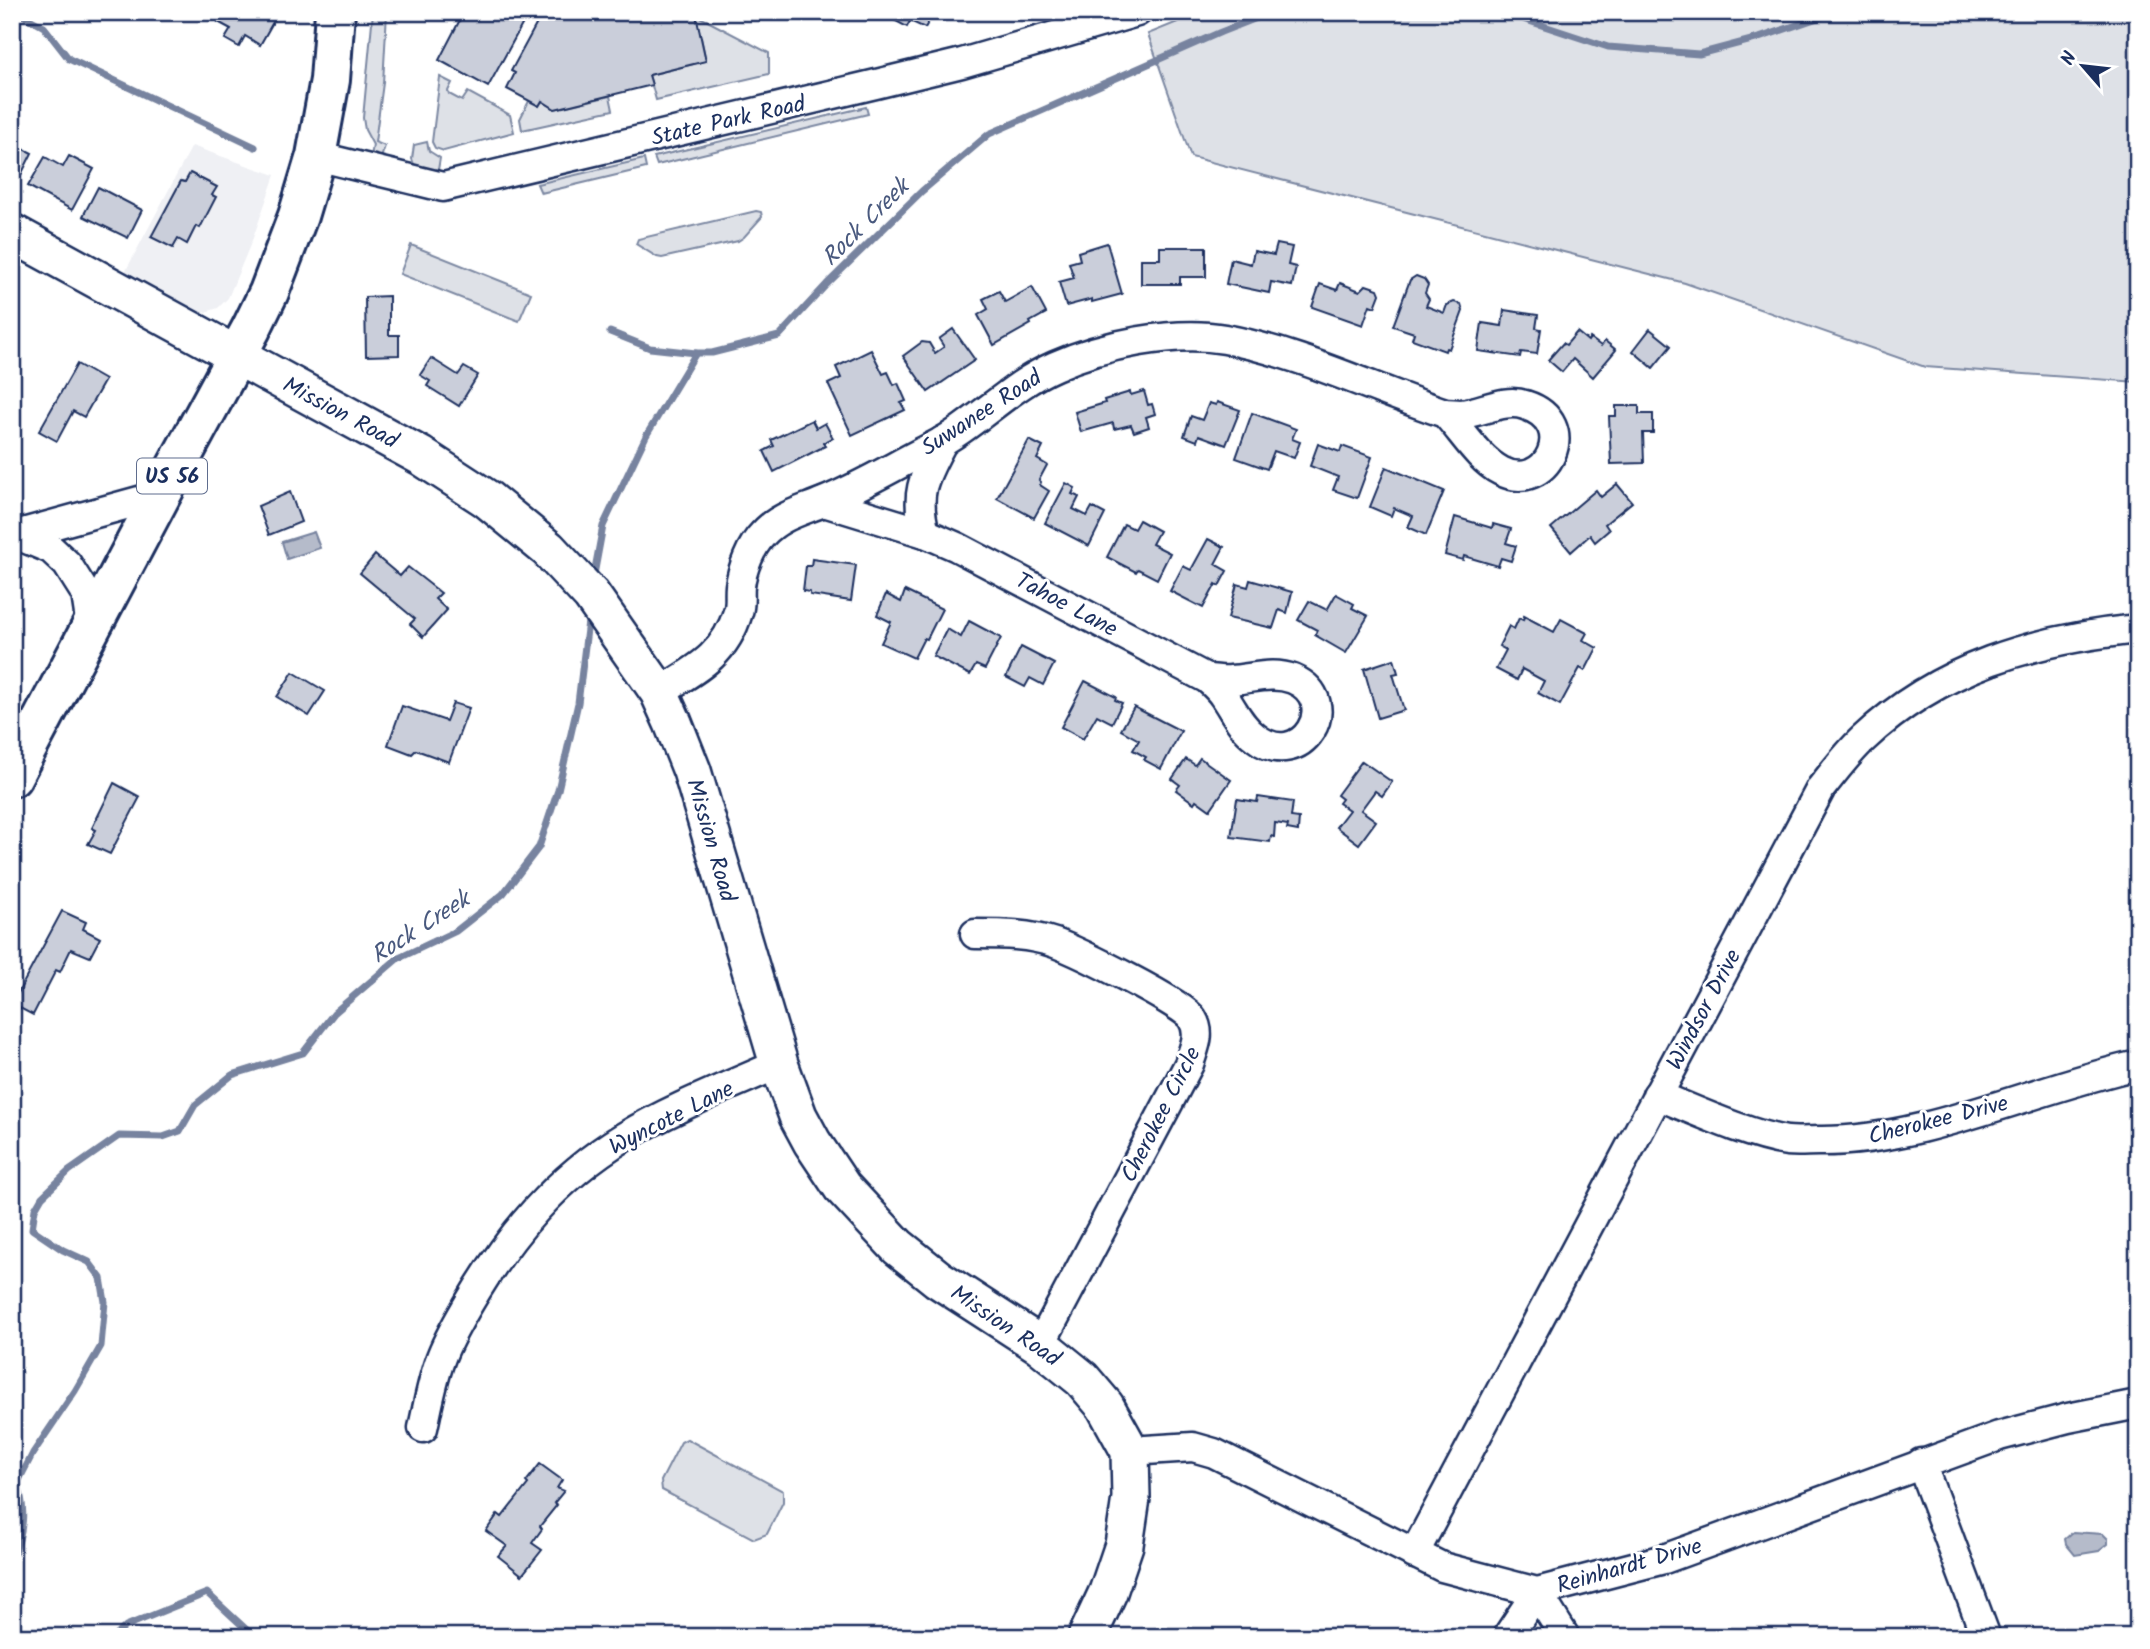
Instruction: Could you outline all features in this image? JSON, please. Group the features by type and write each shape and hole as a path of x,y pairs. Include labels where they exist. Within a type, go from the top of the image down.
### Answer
{"highway":[{"name":"US 56","path":"12,777 237,356 276,272 298,216 316,156 330,80 335,12"}],"main road":[{"name":"Mission Road","path":"12,233 421,456 487,499 548,549 591,595 654,685 692,771 779,1064 798,1116 812,1142 842,1187 898,1247 939,1279 1040,1345 1082,1379 1105,1406 1130,1451 1131,1498 1124,1545 1108,1592 1087,1637"}],"street":[{"name":"State Park Road","path":"316,156 443,187 962,62 1098,17 1137,12"},
{"name":"Suwanee Road","path":"654,685 708,662 729,636 739,610 740,583 750,554 763,533 791,513 824,502 943,441 1021,384 1078,356 1125,343 1169,338 1215,338 1268,349 1445,413"},
{"path":"925,533 919,513 920,492 926,472 943,441"},
{"path":"15,536 161,495"},
{"name":"Tahoe Lane","path":"824,502 925,533 987,561 1208,679"},
{"path":"15,536 51,549 67,564 86,594 91,627"},
{"name":"Windsor Drive","path":"1414,1554 1821,789 1862,740 1881,723 1954,675 1996,657 2055,642 2138,629"},
{"name":"Cherokee Circle","path":"975,934 1017,934 1055,943 1166,999 1191,1016 1198,1036 1189,1064 1040,1345"},
{"name":"Wyncote Lane","path":"423,1428 439,1361 449,1338 492,1264 523,1223 556,1188 582,1166 643,1126 779,1064"},
{"name":"Cherokee Drive","path":"1657,1095 1755,1133 1787,1141 1836,1141 1879,1137 1937,1123 2138,1065"},
{"name":"Reinhardt Drive","path":"1130,1451 1193,1447 1214,1453 1442,1567 1537,1592 1664,1559 1999,1436 2138,1404"},
{"path":"1921,1463 1986,1637"},
{"path":"1507,1637 1537,1592 1565,1637"}],"shaded area":[{"path":"373,12 387,12 383,83 375,142 385,146 381,158 371,157 373,145 365,130 363,118"},
{"path":"1202,12 2138,12 2138,382 1925,367 1685,283 1191,157 1148,34"},
{"path":"696,15 769,53 769,74 656,100 649,75 706,61"},
{"path":"440,77 452,83 449,94 462,101 468,92 510,115 514,132 444,151 435,148 432,142"},
{"path":"610,96 613,110 522,130 520,119 529,101 539,106 542,101 555,109"},
{"path":"866,107 868,114 657,165 654,157"},
{"path":"427,142 429,151 440,158 435,173 415,167 412,159 414,145"},
{"path":"192,146 275,175 228,298 218,308 203,313 124,274"},
{"path":"644,159 646,168 541,193 537,184"},
{"path":"761,212 762,217 738,241 662,258 636,244 638,239"},
{"path":"411,245 531,293 519,321 400,274"},
{"path":"687,1439 783,1491 783,1502 767,1534 754,1539 662,1490 661,1481 681,1442"}],"water":[{"path":"314,532 320,548 287,559 282,542"},
{"path":"2073,1532 2103,1534 2108,1539 2108,1544 2099,1551 2075,1555 2065,1539"}],"building":[{"path":"224,12 272,12 277,15 260,45 245,36 239,47 225,39 231,29 218,22"},
{"path":"464,12 529,12 488,87 439,60"},
{"path":"543,12 677,12 679,19 696,15 706,61 649,75 652,85 555,109 542,101 539,106 507,89 515,73 511,71"},
{"path":"879,12 934,12 925,28 910,21 907,27"},
{"path":"12,143 32,153 18,181 12,178"},
{"path":"69,156 94,169 72,210 28,186 45,157 63,167"},
{"path":"190,173 217,187 212,195 216,197 200,228 196,226 187,244 178,239 173,248 151,237 181,181 185,182"},
{"path":"98,187 142,210 128,238 83,216"},
{"path":"1107,243 1122,294 1066,306 1059,282 1074,278 1069,263 1080,260 1078,252"},
{"path":"1277,244 1292,247 1288,265 1296,267 1292,286 1271,282 1269,293 1226,284 1231,259 1251,264 1254,251 1274,255"},
{"path":"1160,247 1206,247 1206,277 1180,277 1180,284 1141,284 1141,259 1160,259"},
{"path":"1416,276 1424,279 1428,285 1425,293 1429,299 1426,306 1444,313 1447,305 1454,302 1461,304 1463,311 1449,349 1446,348 1445,351 1412,339 1414,333 1393,326 1410,280"},
{"path":"1340,283 1360,291 1366,285 1378,289 1380,294 1375,307 1370,305 1363,325 1312,307 1320,284 1337,290"},
{"path":"1032,287 1046,313 994,345 978,315 988,309 983,299 999,291 1005,302"},
{"path":"389,296 389,335 399,335 399,355 366,356 365,297"},
{"path":"1504,310 1538,315 1536,328 1541,329 1537,354 1521,352 1520,357 1478,351 1482,323 1502,326"},
{"path":"953,329 975,360 928,392 903,356 922,342 929,343 935,353 944,347 939,339"},
{"path":"1650,329 1671,346 1653,368 1633,351"},
{"path":"1577,332 1588,341 1590,338 1601,346 1605,341 1616,350 1593,377 1573,359 1562,372 1548,360"},
{"path":"871,350 883,374 888,372 894,385 898,383 906,401 901,403 905,410 852,435 828,384 841,378 836,367"},
{"path":"431,358 458,375 464,367 478,375 459,406 427,386 430,381 420,375"},
{"path":"77,364 105,380 84,417 73,411 57,441 39,431"},
{"path":"1144,391 1148,405 1152,404 1155,414 1146,417 1149,427 1134,432 1131,425 1114,429 1113,423 1081,432 1075,412 1130,392 1131,395"},
{"path":"1217,402 1240,410 1226,445 1199,435 1197,441 1184,436 1191,416 1202,420 1209,403 1216,405"},
{"path":"1616,406 1639,406 1639,414 1653,414 1653,433 1643,433 1644,463 1611,464 1609,416 1616,416"},
{"path":"1252,413 1296,429 1292,439 1300,442 1294,458 1274,451 1267,469 1236,458"},
{"path":"812,420 816,428 825,423 833,438 823,443 825,446 774,472 764,451 774,446 771,440"},
{"path":"1029,440 1043,447 1037,459 1047,465 1039,480 1040,485 1049,491 1034,518 997,498"},
{"path":"1318,444 1340,452 1342,446 1372,457 1357,498 1333,490 1338,477 1310,466"},
{"path":"1386,467 1444,491 1426,535 1408,527 1413,516 1394,508 1391,516 1370,507"},
{"path":"1066,483 1075,488 1072,494 1079,497 1073,509 1087,516 1092,507 1105,514 1089,546 1045,523"},
{"path":"1617,484 1632,502 1605,524 1609,530 1595,542 1590,535 1571,552 1551,528 1596,490 1601,497"},
{"path":"290,492 301,522 269,535 258,506"},
{"path":"1455,517 1492,528 1493,524 1511,529 1506,543 1516,546 1511,561 1501,558 1498,566 1464,556 1463,560 1445,555"},
{"path":"1139,520 1159,531 1152,544 1170,553 1157,579 1107,557 1124,524 1134,529"},
{"path":"1208,539 1224,547 1215,564 1227,571 1219,586 1216,584 1203,608 1170,591 1183,566 1191,570"},
{"path":"375,555 400,576 408,567 441,593 435,599 447,610 423,637 410,624 415,619 360,573"},
{"path":"812,559 856,565 851,601 810,595 810,592 803,591 806,566 811,566"},
{"path":"1250,580 1292,592 1287,613 1279,610 1273,628 1228,618 1237,584 1248,587"},
{"path":"905,591 942,609 914,658 881,643 891,622 877,615 886,594 901,602"},
{"path":"1336,594 1354,604 1352,608 1368,616 1346,653 1315,635 1317,630 1298,620 1309,601 1327,610"},
{"path":"1524,616 1554,632 1561,619 1587,633 1583,640 1597,648 1585,671 1580,668 1560,705 1538,693 1544,681 1522,669 1517,680 1496,669 1506,650 1499,646 1509,626 1514,629 1519,618 1523,620"},
{"path":"969,621 1001,638 985,669 976,665 970,675 933,656 947,629 961,637"},
{"path":"1021,647 1054,664 1043,685 1030,678 1025,687 1006,677"},
{"path":"1394,659 1398,673 1393,674 1404,710 1378,718 1364,669"},
{"path":"293,672 325,691 309,716 277,697"},
{"path":"1085,681 1122,703 1112,723 1097,715 1083,739 1061,727"},
{"path":"453,703 469,708 449,762 416,750 412,754 388,745 402,706 446,721"},
{"path":"1134,707 1181,731 1161,769 1133,750 1139,740 1121,730"},
{"path":"1200,758 1231,780 1210,810 1176,790 1180,785 1172,779 1186,759 1195,765"},
{"path":"1362,761 1392,782 1382,796 1375,791 1361,810 1376,821 1359,844 1336,827 1349,810 1339,803 1342,799 1337,795"},
{"path":"114,783 140,797 110,854 88,844 96,830 92,828"},
{"path":"1258,797 1293,802 1291,817 1299,818 1298,831 1287,829 1288,825 1275,823 1274,837 1271,836 1270,842 1231,837 1237,799 1257,802"},
{"path":"62,911 86,922 83,929 100,938 90,957 71,949 60,972 56,970 33,1015 12,1004"},
{"path":"540,1464 562,1480 557,1488 564,1491 554,1503 557,1505 540,1526 542,1529 532,1543 542,1550 522,1575 498,1556 507,1546 486,1531 498,1514 502,1517"}],"waterway":[{"path":"17,12 44,27 69,59 255,147"},
{"name":"Rock Creek","path":"593,580 603,526 646,436 696,353 712,353 779,336 827,284 922,191 989,134 1272,12"},
{"name":"Rock Creek","path":"1510,12 1526,20 1608,47 1699,54 1759,38 1835,12"},
{"path":"610,332 650,348 696,353"},
{"name":"Rock Creek","path":"12,1558 19,1540 23,1512 17,1484 33,1453 75,1391 101,1346 105,1302 101,1278 89,1262 63,1250 32,1229 35,1209 42,1197 69,1171 119,1136 163,1137 180,1131 195,1105 232,1075 303,1053 334,1013 397,959 456,931 503,894 539,847 558,790 578,703 589,613"},
{"name":"Rock Creek","path":"115,1637 126,1626 207,1593 248,1631 251,1637"}]}
